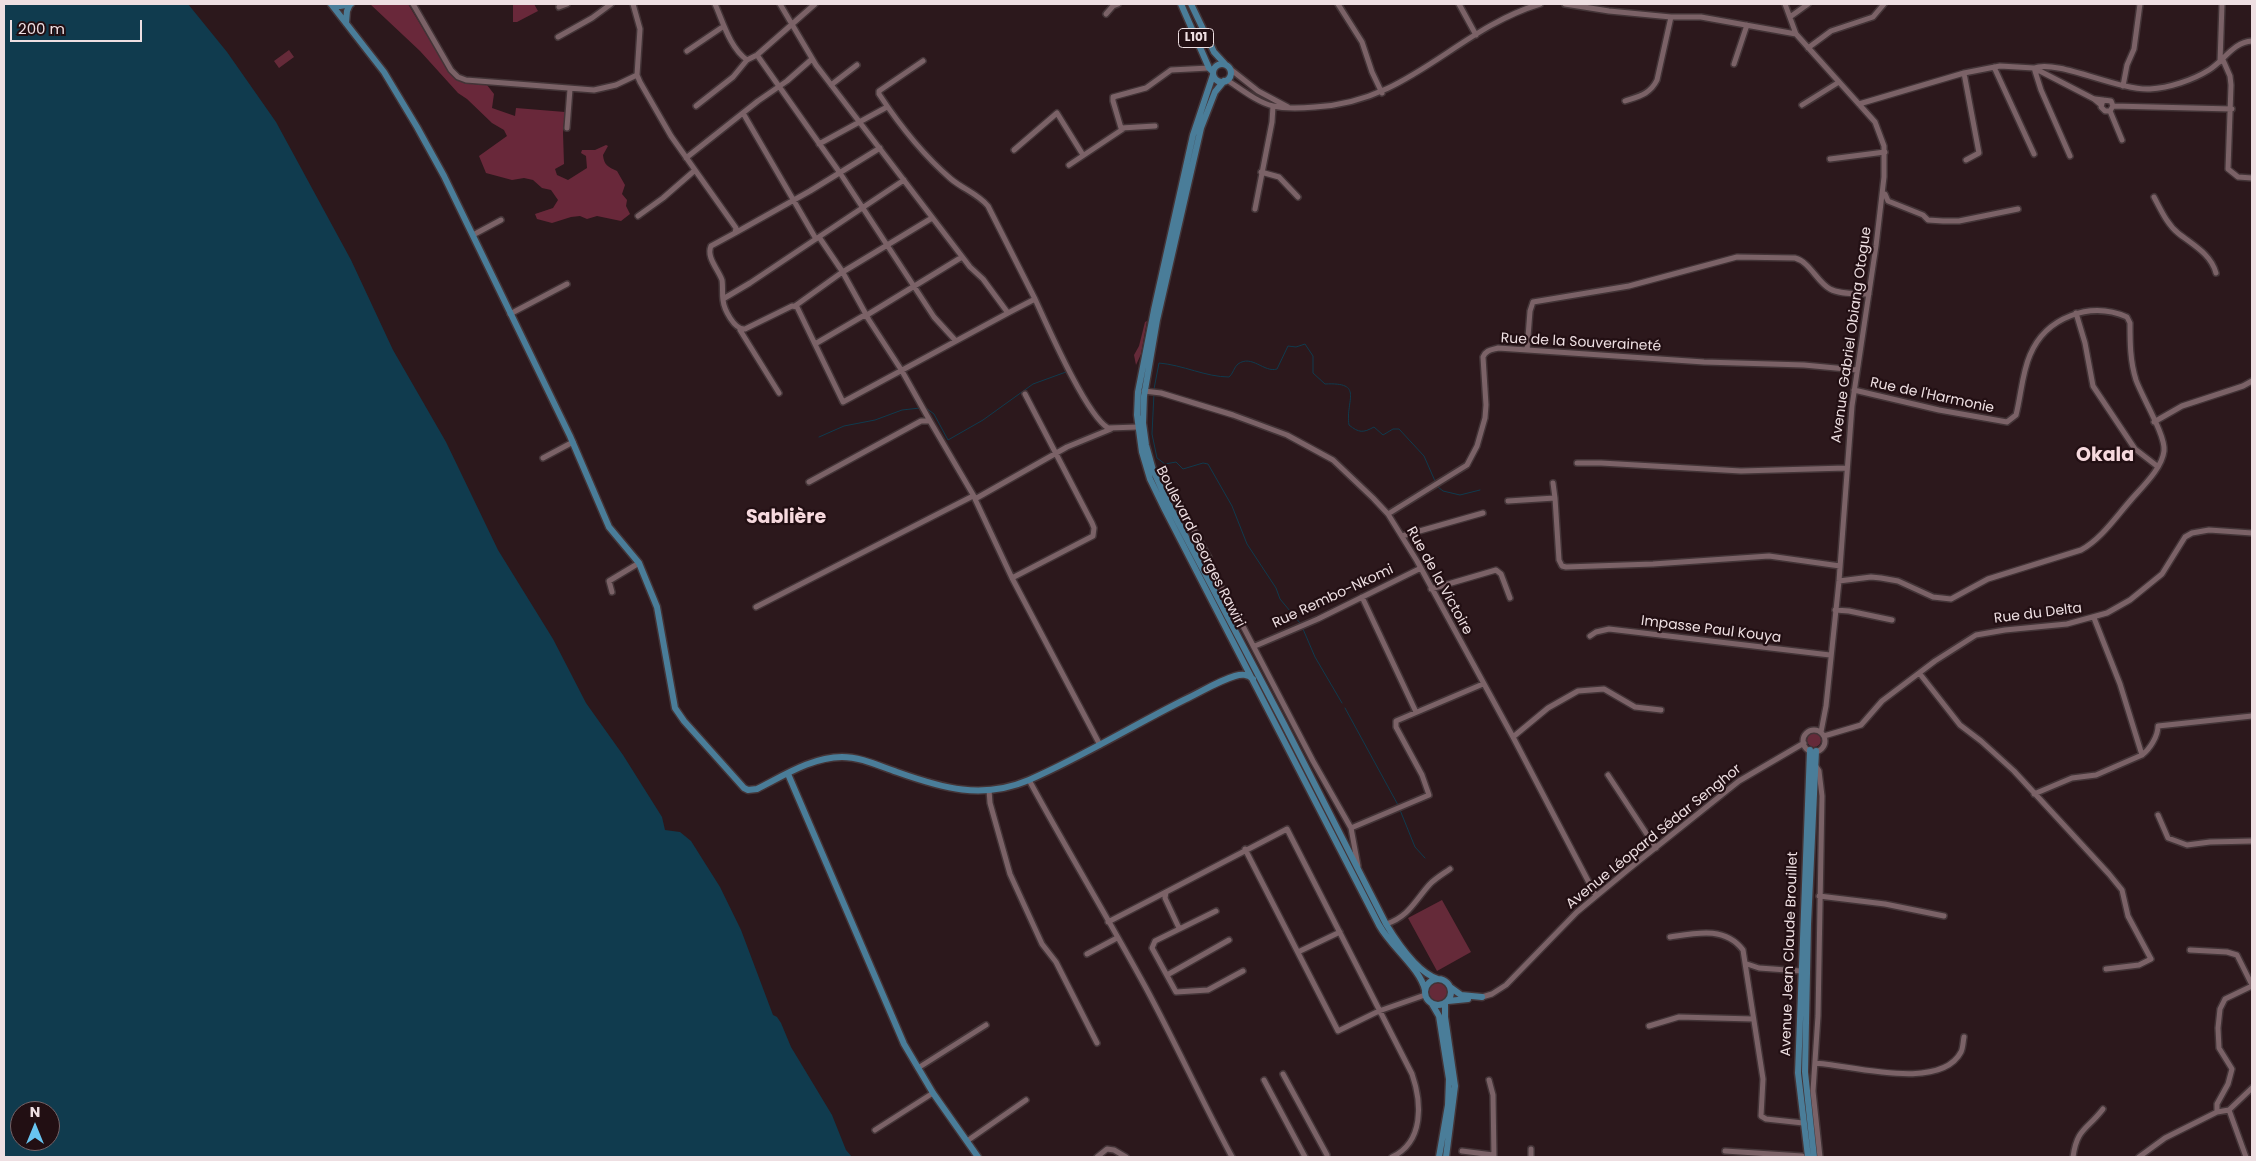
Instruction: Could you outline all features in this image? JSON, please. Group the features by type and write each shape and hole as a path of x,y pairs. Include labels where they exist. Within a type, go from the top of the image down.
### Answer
{"main road":[{"path":"331,4 340,6 351,4"},
{"path":"331,4 391,82 436,160 573,442 609,527 639,563 657,606 672,702 679,714 748,790 757,789 817,761 848,757 867,761 939,787 966,790 1007,788 1029,780 1100,745 1168,708 1236,675 1242,668 1243,660"},
{"path":"346,23 347,11 351,4"},
{"name":"L101","path":"1181,4 1211,72 1216,66 1227,66"},
{"name":"L101","path":"1191,4 1214,52 1227,66"},
{"path":"1211,72 1217,80 1225,81 1231,75 1227,66"},
{"name":"Boulevard Georges Rawiri","path":"1211,72 1193,135 1140,379 1138,428 1144,460 1154,488 1382,929 1390,943 1418,974 1425,992"},
{"name":"Boulevard Georges Rawiri","path":"1225,81 1213,96 1199,136 1157,320 1151,392 1143,424 1152,466 1167,501 1386,924 1399,944 1418,965 1427,974 1438,979"},
{"path":"1236,675 1246,675 1253,679"},
{"name":"Avenue Jean Claude Brouillet","path":"1813,751 1804,1072 1814,1157"},
{"name":"Avenue Jean Claude Brouillet","path":"1804,1157 1807,1147 1798,1073 1801,971 1813,751"},
{"path":"788,774 889,1009 918,1068 933,1093 978,1157"},
{"path":"1439,1157 1448,1105 1449,1078 1439,1016 1425,992 1429,982 1438,979 1445,981 1461,995 1482,997"},
{"path":"1446,1157 1455,1086 1445,1019 1447,1002 1451,994 1450,987"},
{"path":"1432,1004 1438,1005 1482,997"}],"street":[{"path":"413,4 442,56 458,78 570,89 607,88 625,82 636,75"},
{"path":"559,7 566,4"},
{"path":"558,37 592,18 611,4"},
{"path":"633,4 640,28 636,75 671,136 736,228 735,233"},
{"path":"714,4 741,56 747,60"},
{"path":"780,4 812,59 830,85 962,257 983,279 1008,313"},
{"path":"1106,14 1112,6 1118,4"},
{"path":"1338,4 1362,42 1372,72 1382,92"},
{"path":"1459,4 1476,35"},
{"path":"1225,81 1274,106 1343,105 1382,92 1413,76 1500,20 1530,5 1540,4"},
{"path":"1565,4 1609,11 1671,17 1701,17 1796,34"},
{"name":"Avenue Gabriel Obiang Otogue","path":"1785,4 1796,34 1875,122 1883,138 1885,152 1882,194 1869,294 1854,390 1846,468 1840,566 1822,734"},
{"path":"1790,17 1808,4"},
{"path":"1808,48 1831,31 1873,17 1884,4"},
{"path":"2123,86 2127,65 2134,49 2140,4"},
{"path":"2222,4 2222,61 2230,76 2232,109 2228,169 2233,175 2238,177 2252,178"},
{"path":"696,106 733,77 747,60 757,55 792,25 811,5"},
{"path":"1625,101 1647,94 1657,80 1671,17"},
{"path":"687,51 724,26"},
{"path":"1734,64 1747,26"},
{"path":"2034,68 2041,65 2054,67 2123,86 2150,90 2203,73 2222,61 2237,45 2252,42"},
{"path":"757,55 778,88 840,172 934,317 955,340"},
{"path":"686,158 778,88 812,59"},
{"path":"923,61 879,91 887,107 927,158 954,181 983,199 988,206 1079,389 1099,420 1103,425 1112,428 1138,428"},
{"path":"830,85 857,65"},
{"path":"1227,66 1258,91 1289,107"},
{"path":"1859,104 1964,73 1994,67 2021,66 2034,68 2094,99 2102,102 2111,101 2122,140"},
{"path":"1994,67 2034,154"},
{"path":"2034,68 2041,90 2070,156"},
{"path":"1122,129 1120,128 1114,97 1146,88 1172,70 1211,72"},
{"path":"1964,73 1980,153 1966,160"},
{"path":"1802,105 1839,82"},
{"path":"567,128 570,89"},
{"path":"2102,102 2102,110 2112,108 2232,109"},
{"path":"1255,209 1274,106"},
{"path":"819,144 887,107"},
{"path":"743,113 794,200 842,272 902,371 974,497 1012,578 1100,745"},
{"path":"1014,150 1057,113 1084,155"},
{"path":"1069,165 1122,129 1154,126"},
{"path":"779,393 740,330 736,327 722,299 722,282 709,250 711,246 794,200 880,148"},
{"path":"1830,159 1885,152"},
{"path":"638,216 663,198 694,171"},
{"path":"1261,172 1279,177 1298,197"},
{"path":"722,299 750,284 904,180"},
{"path":"1882,194 1885,194 1888,202 1923,215 1928,220 1959,221 2018,209"},
{"path":"2154,198 2166,220 2178,233 2195,244 2214,266 2216,273"},
{"path":"740,330 745,330 795,306 842,272 932,218"},
{"path":"473,235 501,220"},
{"path":"815,344 863,316 868,317 915,285 962,257"},
{"path":"1527,350 1530,311 1534,302 1629,286 1737,257 1795,258 1800,260 1825,286 1832,290 1869,294"},
{"path":"510,314 568,284"},
{"path":"795,306 843,402 955,340 1035,299"},
{"name":"Rue de l'Harmonie","path":"1838,581 1871,577 1881,578 1898,582 1939,599 1951,599 1988,579 2070,554 2089,546 2141,488 2163,457 2164,441 2162,434 2154,422 2132,368 2130,323 2127,317 2104,311 2076,313 2058,322 2036,345 2027,362 2016,415 2007,422 1939,410 1854,390"},
{"path":"2076,313 2085,342 2093,386 2131,443 2143,457 2157,466"},
{"name":"Rue de la Souveraineté","path":"1388,514 1467,465 1477,446 1485,418 1486,405 1482,366 1485,352 1498,348 1704,362 1804,365 1857,370"},
{"path":"2154,422 2182,406 2244,386 2252,381"},
{"name":"Rue de la Victoire","path":"1151,392 1247,419 1313,448 1338,464 1388,514 1421,568 1513,737 1596,896"},
{"path":"1012,578 1093,536 1094,533 1092,523 1025,394"},
{"path":"809,482 921,421 930,421"},
{"path":"756,607 1055,454 1112,428"},
{"path":"543,458 573,442"},
{"path":"1577,464 1601,463 1741,471 1846,468"},
{"path":"1552,483 1555,498 1559,560 1562,566 1653,564 1769,556 1840,566"},
{"path":"1176,497 1209,558 1208,567"},
{"path":"1508,501 1555,498"},
{"path":"1402,536 1483,513"},
{"name":"Rue du Delta","path":"1822,734 1861,725 1882,701 1936,661 1976,635 2067,624 2094,618 2118,608 2165,570 2185,537 2192,533 2209,530 2252,533"},
{"path":"1198,559 1208,567 1255,646 1313,761 1351,828 1359,872"},
{"path":"612,592 609,581 639,563"},
{"name":"Rue Rembo-Nkomi","path":"1255,646 1318,619 1421,568"},
{"path":"1431,589 1496,570 1501,574 1510,598"},
{"path":"1362,596 1416,712"},
{"path":"1835,610 1892,620"},
{"path":"2094,618 2120,684 2142,755"},
{"name":"Impasse Paul Kouya","path":"1590,636 1596,632 1608,629 1830,656"},
{"path":"1920,674 1960,725 1994,753 2076,840 2097,859 2122,890 2128,916 2151,959 2139,965 2106,969"},
{"path":"1351,828 1429,795 1425,782 1395,724 1398,720 1483,684"},
{"path":"1513,737 1548,708 1578,691 1604,689 1635,707 1662,710"},
{"path":"2034,794 2072,778 2086,774 2096,775 2142,755 2147,751 2158,732 2158,726 2252,716"},
{"path":"1810,731 1822,734 1823,746 1813,751 1804,743 1805,736 1810,731"},
{"name":"Avenue Léopard Sédar Senghor","path":"1482,997 1492,994 1506,985 1571,918 1596,896 1739,782 1804,743"},
{"path":"1814,765 1819,771 1822,787 1818,1016 1813,1097 1820,1157"},
{"path":"1608,774 1656,848"},
{"path":"1029,780 1065,847 1091,887 1108,922 1155,1005 1232,1157"},
{"path":"989,790 990,803 1010,874 1042,944 1056,962 1097,1043"},
{"path":"2158,816 2168,838 2182,844 2252,842"},
{"path":"1108,922 1286,829 1412,1074 1420,1102 1412,1142 1399,1154 1392,1157"},
{"path":"1245,849 1338,1031 1425,992"},
{"path":"1386,924 1404,914 1418,901 1433,880 1450,869"},
{"path":"1166,892 1165,898 1179,928"},
{"path":"1819,896 1885,904 1944,916"},
{"path":"1216,911 1154,940 1152,946 1174,991 1187,993 1208,990 1243,971"},
{"path":"1298,952 1340,932"},
{"path":"1670,937 1709,932 1721,934 1740,945 1744,950 1763,1079 1762,1118 1803,1123"},
{"path":"1087,954 1117,938"},
{"path":"1167,974 1229,940"},
{"path":"2190,950 2227,952 2237,955 2252,985 2225,999 2220,1009 2218,1042 2220,1053 2232,1069 2228,1084 2217,1104 2217,1112"},
{"path":"1747,964 1759,968 1801,971"},
{"path":"1649,1026 1679,1017 1753,1019"},
{"path":"918,1068 986,1025"},
{"path":"1814,1063 1869,1071 1933,1072 1946,1066 1958,1056 1964,1037"},
{"path":"1283,1074 1327,1154"},
{"path":"1264,1080 1305,1157"},
{"path":"1462,1151 1493,1156 1493,1095 1489,1080"},
{"path":"2139,1157 2165,1138 2217,1112 2229,1110 2252,1088"},
{"path":"875,1130 933,1093"},
{"path":"967,1141 1026,1100"},
{"path":"2073,1157 2078,1136 2095,1120 2103,1109"},
{"path":"2229,1110 2246,1157"},
{"path":"1097,1157 1107,1149 1114,1150 1126,1157"},
{"path":"1531,1149 1531,1157"},
{"path":"1725,1151 1804,1157"}],"shaded area":[{"path":"370,4 408,4 450,73 454,77 472,84 487,85 494,94 492,108 515,116 516,108 565,112 563,133 564,164 555,169 557,175 568,180 587,168 586,156 581,153 582,150 595,150 606,145 608,146 603,155 604,161 609,167 617,171 625,185 622,194 627,200 626,206 630,214 621,221 597,216 587,219 580,216 571,217 552,223 537,219 535,214 553,208 558,200 551,190 542,188 533,180 524,178 512,180 486,173 479,156 507,136 504,130 492,123 458,93 420,51"},
{"path":"513,4 534,4 538,11 517,22 513,22"},
{"path":"289,50 294,57 279,68 274,61"},
{"path":"1147,321 1141,354 1136,365 1134,355 1139,346 1145,322"},
{"path":"1814,733 1819,735 1821,740 1819,745 1814,747 1809,745 1807,740 1809,735"},
{"path":"1442,900 1471,952 1437,971 1408,918"},
{"path":"1434,983 1442,983 1448,989 1448,997 1442,1003 1434,1003 1428,997 1428,989"}],"water":[{"path":"4,4 188,4 227,52 276,122 351,260 393,350 446,442 498,550 553,639 586,703 623,755 662,817 665,830 680,832 691,841 720,887 741,930 773,1015 781,1023 791,1047 832,1115 846,1150 852,1157 4,1157"}],"waterway":[{"path":"1154,389 1159,363 1229,377 1238,364 1248,361 1272,370 1277,369 1288,346 1296,347 1305,344 1313,356 1313,373 1325,384 1337,384 1345,386 1349,390 1349,425 1361,431 1374,427 1383,435 1393,429 1399,429 1424,456 1435,481"},
{"path":"926,408 934,414 948,440 983,420 1033,384 1066,372"},
{"path":"1154,393 1152,434 1157,458 1165,464 1176,462 1183,469 1203,463 1208,464 1232,506 1247,544 1276,588 1280,599 1300,623"},
{"path":"819,437 844,426 875,420 902,410 920,408"},
{"path":"1438,487 1443,491 1460,495 1480,490"},
{"path":"1303,629 1315,657 1342,703"},
{"path":"1345,708 1398,805"},
{"path":"1400,810 1415,847 1425,858"}],"district":[{"name":"Okala","path":"2105,456"},
{"name":"Sablière","path":"786,518"}]}
